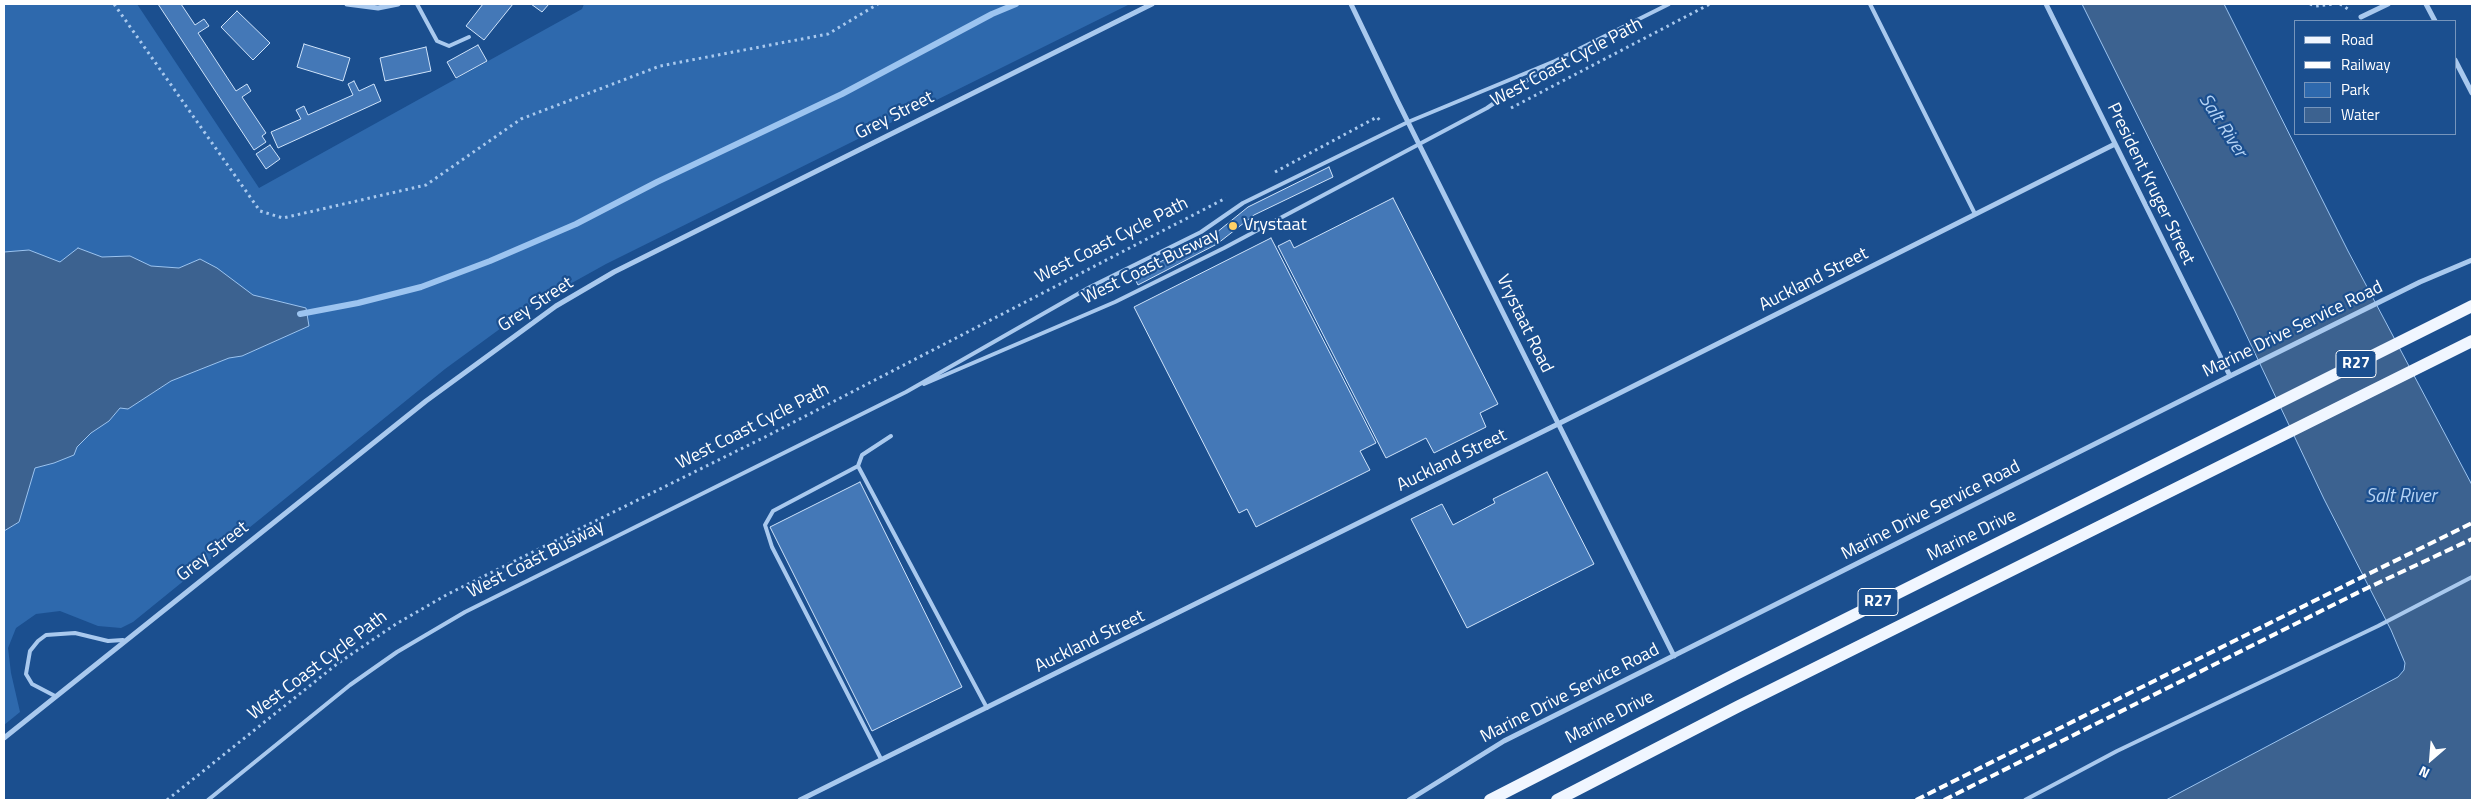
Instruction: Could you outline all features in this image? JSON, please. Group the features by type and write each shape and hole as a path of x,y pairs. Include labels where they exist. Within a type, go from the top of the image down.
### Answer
{"main road":[{"name":"Marine Drive","path":"1490,800 1752,666 2472,306"},
{"name":"R27","path":"1557,800 1739,706 2472,341"}],"street":[{"path":"347,4 378,8 398,4"},
{"name":"Grey Street","path":"4,738 123,640 426,401 556,306 614,272 1152,4"},
{"name":"Vrystaat Road","path":"1351,4 1674,656"},
{"name":"President Kruger Street","path":"2046,4 2230,376"},
{"path":"2360,16 2388,4"},
{"path":"2426,4 2434,20"},
{"path":"2456,62 2472,93"},
{"name":"Auckland Street","path":"800,800 1558,424 2115,144"},
{"name":"Marine Drive Service Road","path":"1409,800 1504,741 2230,376 2252,367 2420,282 2472,260"}],"lane":[{"path":"418,4 437,41 449,46 469,37"},
{"name":"West Coast Busway","path":"906,392 1090,287 1200,232 1243,203 1408,122 1555,61 1669,4"},
{"path":"1870,4 1975,214"},
{"name":"West Coast Busway","path":"208,800 350,685 434,628 581,552 906,392 1115,302 1224,248 1487,108 1555,61"},
{"path":"881,760 772,547 765,525 773,511 858,466 862,455 891,436"},
{"path":"858,466 987,708"},
{"path":"2025,800 2117,751 2378,626 2472,577"},
{"path":"55,696 32,684 26,674 30,651 38,641 46,635 67,634 108,641 123,640"}],"path":[{"path":"114,4 260,211 283,218 426,185 521,119 660,66 828,34 878,4"},
{"name":"West Coast Cycle Path","path":"1503,112 1710,4"},
{"path":"2310,4 2316,6 2334,4"},
{"path":"1272,174 1376,117"},
{"name":"West Coast Cycle Path","path":"167,800 337,664 396,624 439,599 767,436 1228,197"}],"green space":[{"path":"4,4 137,4 259,188 582,9 584,4 1130,4 606,264 534,304 445,369 133,622 121,628 98,626 60,611 36,614 16,628 8,648 11,673 20,712 4,725 4,531 19,522 35,468 74,455 77,447 91,433 109,421 120,408 128,409 171,381 229,358 242,356 309,326 306,308 253,295 200,259 179,268 151,266 130,256 102,257 78,248 60,262 29,250 4,252"}],"water":[{"name":"Salt River","path":"2082,4 2224,4 2348,251 2472,485 2472,800 2166,800 2398,677 2404,670 2405,663 2391,630 2324,499 2234,309"},
{"path":"78,248 102,257 130,256 151,266 179,268 200,259 217,268 253,295 306,308 309,326 242,356 229,358 171,381 128,409 120,408 109,421 91,433 77,447 74,455 35,468 19,522 4,531 4,252 29,250 60,262"}],"building":[{"path":"158,4 181,4 195,25 204,19 209,26 198,33 236,91 247,84 251,91 242,97 266,133 262,136 266,142 254,150"},
{"path":"483,4 513,4 484,40 466,26"},
{"path":"531,4 549,4 542,12"},
{"path":"237,11 270,43 253,60 221,27"},
{"path":"304,44 350,58 343,81 297,67"},
{"path":"478,45 487,61 456,78 447,62"},
{"path":"426,47 431,71 385,81 380,58"},
{"path":"354,81 359,91 374,84 381,101 278,148 271,132 301,119 296,110 304,106 308,115 353,95 348,84"},
{"path":"270,145 280,159 266,169 256,154"},
{"name":"Vrystaat","path":"1329,167 1333,177 1254,215 1217,244 1138,285 1133,275 1211,237 1248,207"},
{"path":"1393,198 1498,404 1480,413 1486,427 1434,453 1426,438 1386,458 1278,246 1290,240 1294,248"},
{"path":"1271,238 1376,443 1360,451 1370,470 1256,527 1247,509 1239,513 1134,307"},
{"path":"1547,472 1594,564 1467,628 1411,519 1442,504 1453,525 1495,503 1493,499"},
{"path":"860,482 962,687 872,731 770,527"}],"waterway":[{"path":"300,314 358,303 421,287 490,261 576,224 657,182 842,94 992,14 1016,4"}],"railway":[{"path":"1916,800 2472,523"},
{"path":"1944,800 2361,591 2472,539"}],"place":[{"name":"Vrystaat","path":"1233,226"}]}
